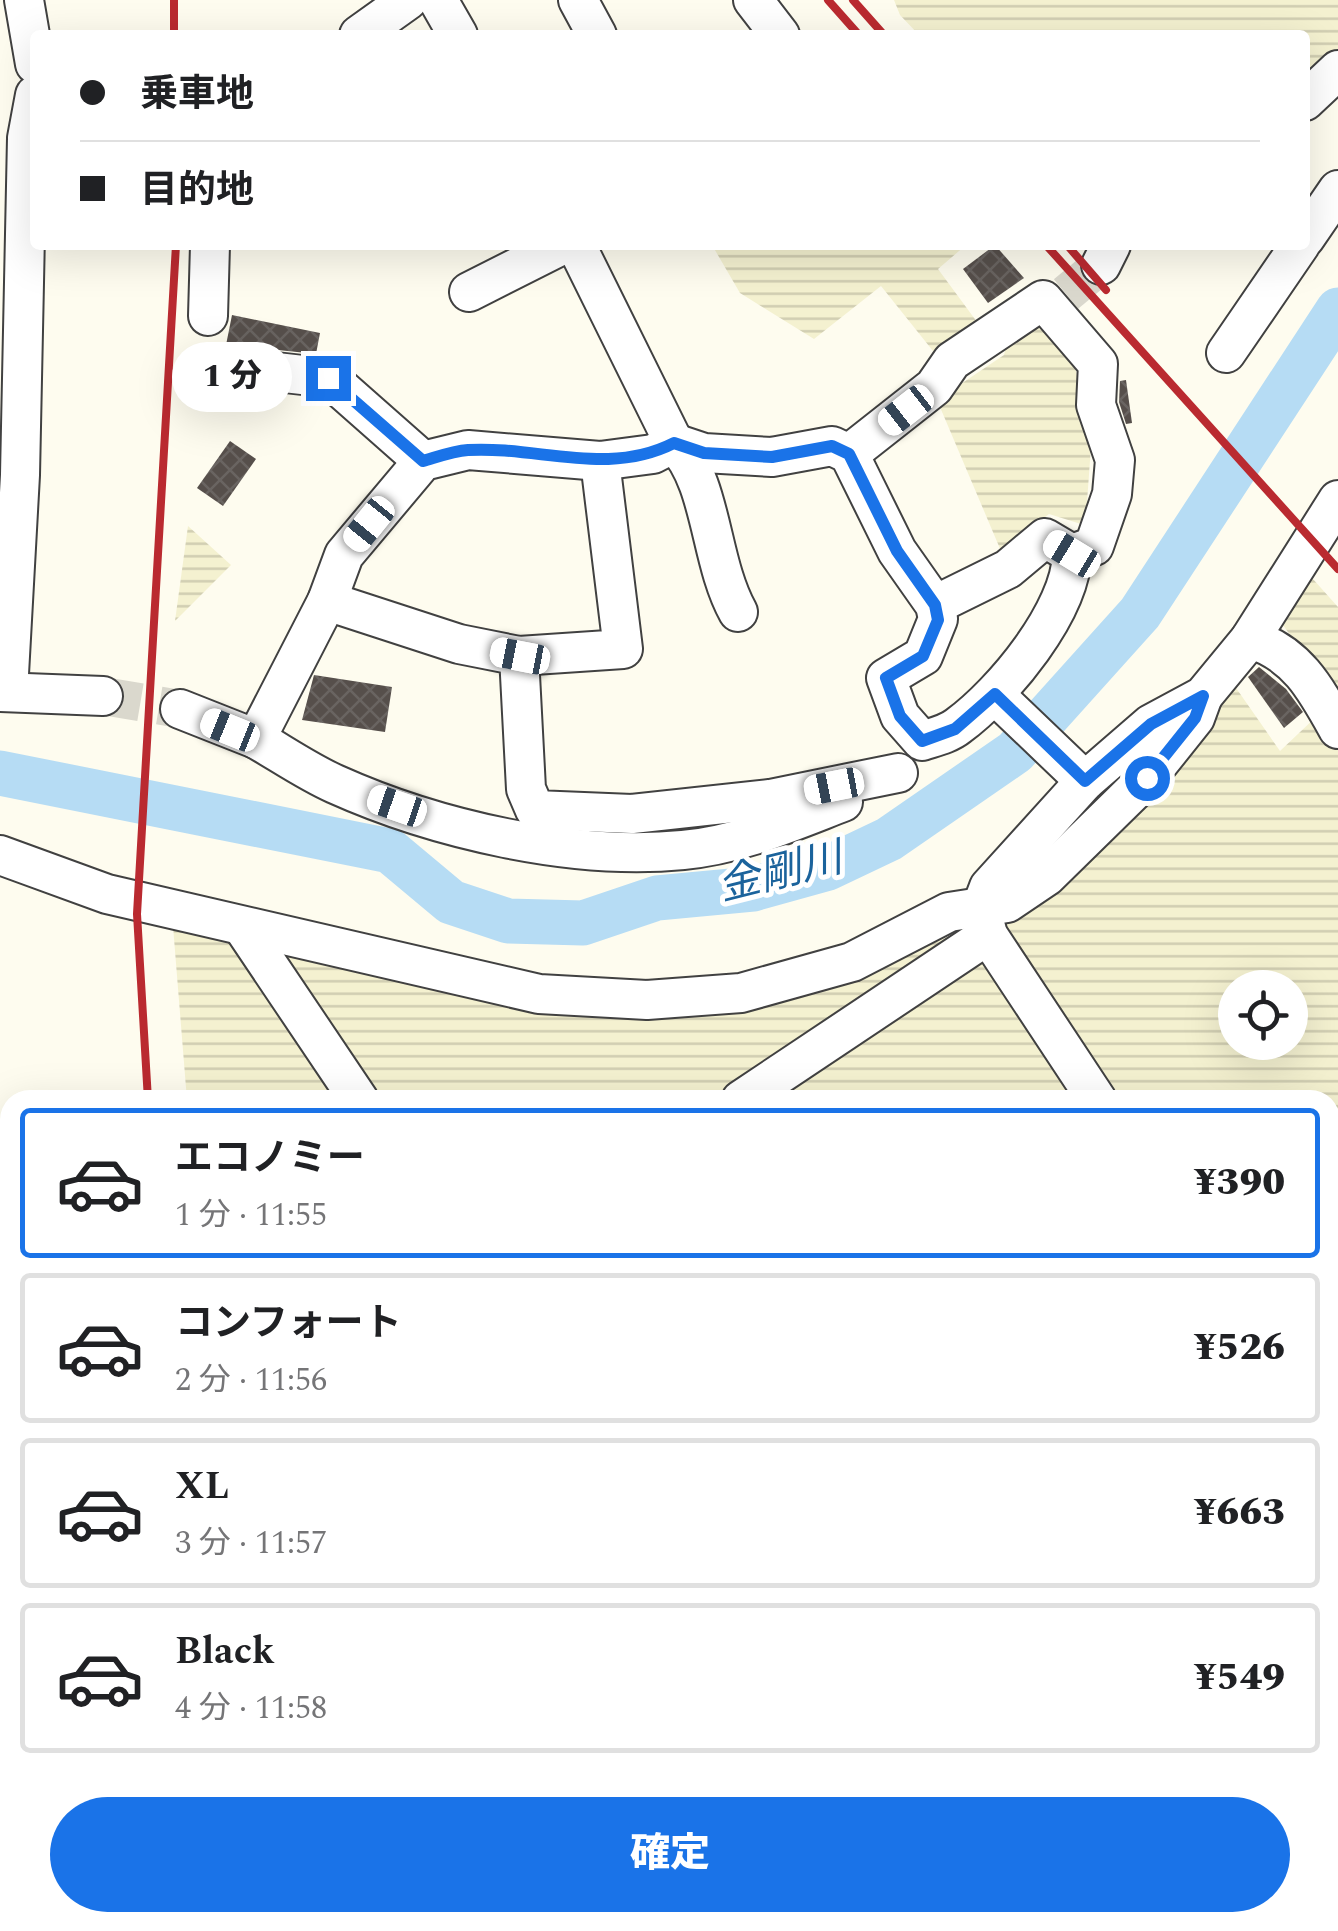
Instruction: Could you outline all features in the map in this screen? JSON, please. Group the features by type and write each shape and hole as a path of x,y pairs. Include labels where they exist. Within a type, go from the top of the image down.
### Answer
{"street":[{"path":"366,30 408,0"},
{"path":"438,0 455,30"},
{"path":"578,0 594,30"},
{"path":"753,0 776,30"},
{"path":"30,4 32,30"},
{"path":"1310,96 1338,70"},
{"path":"30,122 20,475 4,692 103,696"},
{"path":"1310,231 1338,190"},
{"path":"208,316 210,250"},
{"path":"469,292 552,250"},
{"path":"578,250 674,443 692,462 721,582 738,612"},
{"path":"1226,353 1297,250"},
{"path":"849,454 934,388 952,361 1054,297 1098,364 1096,405 1116,460 1112,494 1094,546 1072,554"},
{"path":"276,372 328,378 423,461"},
{"path":"256,740 327,601 344,555 423,461 468,450 600,461 653,454 674,443 704,453 772,457 832,446 849,454 897,551 935,605 938,620 923,656 886,678 900,716 922,741"},
{"path":"327,601 460,644 520,656 623,649 600,461"},
{"path":"755,1090 1046,876 1147,778 1195,718 1203,696 1250,640 1338,500"},
{"path":"935,605 1008,568 1045,538 1072,554"},
{"path":"180,709 256,740 334,784 459,827 582,850 684,850 756,835 848,800 898,773 922,741 955,729 995,694 1035,643 1072,576 1072,554"},
{"path":"1250,640 1276,646 1313,682 1338,729"},
{"path":"520,656 526,789 536,810 632,814 770,799 898,773"},
{"path":"995,694 1078,774"},
{"path":"1091,1090 984,922 989,887 1078,774 1151,724 1203,696"},
{"path":"0,856 107,894 539,994 647,1000 741,993 834,967 948,912 984,922"},
{"path":"242,926 351,1090"}],"shaded area":[{"path":"894,0 1338,0 1338,58 1310,85 1310,30 914,30 900,15"},
{"path":"715,250 960,250 938,269 980,326 937,356 881,286 814,339 740,293"},
{"path":"1038,311 1072,356 1092,433 1086,516 1081,524 1049,514 1001,551 937,400 1004,355 1012,325"},
{"path":"188,526 231,565 175,621"},
{"path":"1304,569 1338,607 1338,1090 186,1090 173,926 529,1001 843,971 996,921 1227,675 1280,751 1336,698 1277,617"}],"building":[{"path":"988,250 999,250 1024,278 988,303 963,269"},
{"path":"232,315 320,333 316,354 278,350 260,357 225,350"},
{"path":"1126,380 1132,423 1126,424 1119,402 1120,381"},
{"path":"230,441 256,459 223,506 197,488"},
{"path":"1259,667 1286,689 1303,712 1284,728 1248,677"},
{"path":"314,675 392,687 385,732 302,720"}],"waterway":[{"name":"金剛川","path":"0,773 390,851 451,902 508,921 583,923 657,898 753,889 828,868 889,839 1015,752 1140,613 1338,310"}],"tunnel":[{"path":"1066,294 1101,265"},
{"path":"103,696 180,709"}],"railway":[{"path":"174,0 174,30"},
{"path":"828,0 855,30"},
{"path":"853,0 880,30"},
{"path":"147,1090 137,914 176,250"},
{"path":"1051,250 1338,569"},
{"path":"1071,250 1106,290"}],"route":[{"path":"328,378 423,461 468,450 600,461 653,454 674,443 704,453 772,457 832,446 849,454 897,551 935,605 938,620 923,656 886,678 900,716 922,741 955,729 995,694 1085,781 1151,724 1203,696 1195,718 1147,778"}]}
